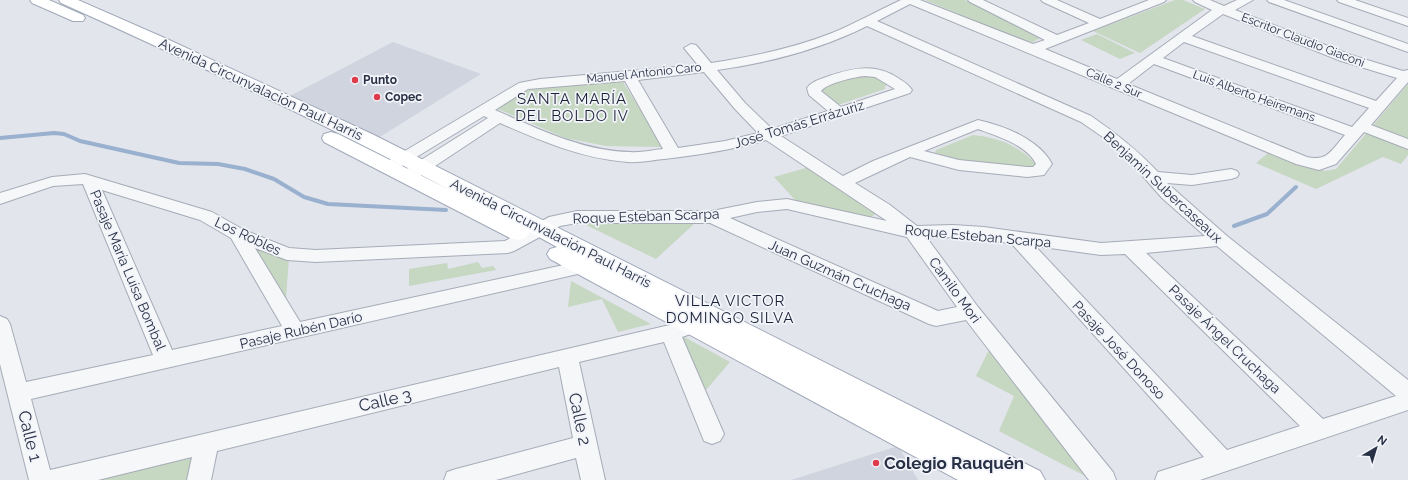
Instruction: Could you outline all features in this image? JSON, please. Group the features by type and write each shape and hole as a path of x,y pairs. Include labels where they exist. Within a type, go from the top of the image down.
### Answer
{"main road":[{"name":"Avenida Circunvalación Paul Harris","path":"37,0 277,111 406,167 705,322 1030,480"},
{"name":"Avenida Circunvalación Paul Harris","path":"66,0 168,45 361,136 406,167"},
{"name":"Avenida Circunvalación Paul Harris","path":"534,233 582,267 705,322 986,480"}],"street":[{"name":"Manuel Antonio Caro","path":"406,167 483,110 518,89 531,84 629,76 746,61 827,40 910,0"},
{"name":"Calle 2 Sur","path":"910,0 1033,49 1302,161 1319,165 1330,161 1358,130"},
{"path":"974,0 1056,40"},
{"path":"1047,0 1099,23"},
{"path":"1122,0 1139,8"},
{"path":"1033,49 1160,0"},
{"name":"Escritor Claudio Giaconi","path":"1199,0 1346,58 1407,76"},
{"path":"1117,85 1182,37 1223,10 1247,0"},
{"path":"1273,0 1408,48"},
{"path":"1343,0 1408,22"},
{"name":"Benjamín Subercaseaux","path":"866,21 1086,119 1126,149 1168,194 1221,240 1408,393"},
{"path":"1182,37 1379,107"},
{"name":"Camilo Mori","path":"691,48 770,136 884,209 913,232 971,312 1104,480"},
{"name":"Luis Alberto Heiremans","path":"1153,59 1358,130 1408,144"},
{"name":"José Tomás Errázuriz","path":"483,110 578,148 627,157 674,154 728,146 770,136 905,90 888,78 865,70 814,88 814,92 838,112"},
{"path":"629,76 674,154"},
{"path":"1358,130 1407,76"},
{"path":"406,167 499,117"},
{"path":"842,183 880,164 908,152 978,124 1019,142 1044,161 1043,167 1035,172 983,168 947,163 908,152"},
{"path":"1151,177 1192,180 1231,174"},
{"name":"Los Robles","path":"0,199 53,181 70,179 90,181 206,216 238,234 287,254 316,256 508,247 534,233"},
{"name":"Pasaje María Luísa Bombal","path":"90,181 166,360"},
{"name":"Roque Esteban Scarpa","path":"534,233 555,221 577,216 660,218 712,217 757,207 787,204 913,232 953,231 1016,237 1101,249 1181,245 1221,240"},
{"name":"Juan Guzmán Cruchaga","path":"712,217 936,319 971,312"},
{"path":"238,234 295,331"},
{"name":"Pasaje José Donoso","path":"1016,237 1223,462"},
{"name":"Pasaje Ángel Cruchaga","path":"1130,248 1320,430"},
{"name":"Pasaje Rubén Darío","path":"19,393 582,267"},
{"name":"Calle 3","path":"54,480 207,442 567,357 705,322"},
{"name":"Calle 1","path":"0,324 41,480"},
{"path":"670,332 712,434"},
{"name":"Calle 2","path":"567,357 593,480"},
{"path":"1167,480 1408,401"},
{"path":"199,480 207,442"},
{"path":"456,480 586,445"}],"shaded area":[{"path":"393,42 481,74 378,138 288,97"},
{"name":"Colegio Rauquén","path":"898,446 918,480 791,480"}],"green space":[{"path":"925,0 965,0 1042,37 1033,42 1021,40"},
{"path":"1175,0 1183,0 1205,9 1140,53 1093,31"},
{"path":"1097,34 1135,53 1120,59 1081,40"},
{"path":"873,75 888,83 885,89 841,104 836,104 820,90 823,86 856,76"},
{"path":"621,79 664,147 606,146 565,138 491,106 522,88"},
{"path":"1408,84 1408,141 1403,148 1408,150 1408,155 1401,164 1383,157 1316,189 1256,163 1268,153 1325,171 1336,169"},
{"path":"973,135 999,140 1015,147 1036,164 1027,169 942,159 935,154 936,150"},
{"path":"809,167 878,212 871,217 796,201 774,177"},
{"path":"695,223 656,259 584,224"},
{"path":"251,241 289,258 286,298"},
{"path":"478,262 482,268 493,266 496,270 409,286 409,269 447,263 448,269"},
{"path":"571,281 651,324 618,332 602,299 568,307"},
{"path":"679,334 730,362 706,390"},
{"path":"990,348 1089,478 999,431 1014,396 976,376"},
{"path":"194,455 189,480 91,480"}],"waterway":[{"path":"0,138 54,133 64,134 80,141 179,163 218,164 245,169 274,179 304,197 328,204 446,210"},
{"path":"1234,226 1267,214 1296,187"}],"place":[{"name":"Punto","path":"355,80"},
{"name":"Copec","path":"377,97"},
{"name":"Colegio Rauquén","path":"876,463"}],"district":[{"name":"SANTA MARÍA DEL BOLDO IV","path":"572,108"},
{"name":"VILLA VICTOR DOMINGO SILVA","path":"730,310"}]}
